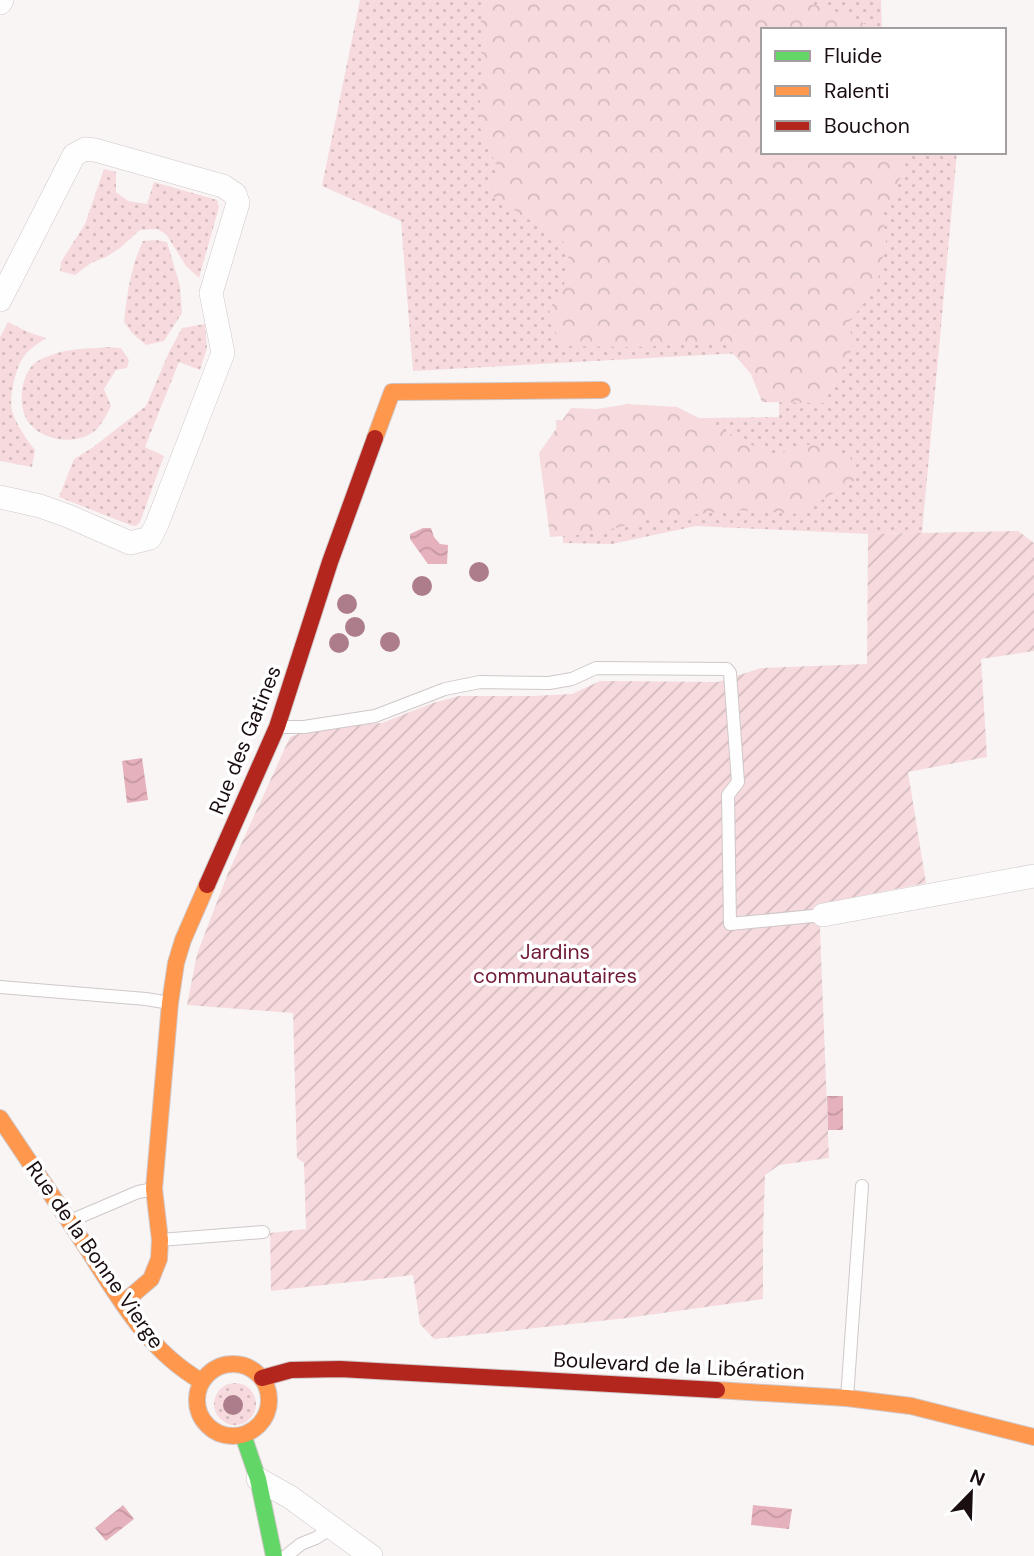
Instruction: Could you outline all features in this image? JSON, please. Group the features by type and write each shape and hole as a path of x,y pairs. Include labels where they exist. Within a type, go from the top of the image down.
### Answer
{"street":[{"path":"0,300 74,155 85,149 223,186 235,194 238,203 211,293 223,353 150,538 130,543 40,506 0,497"},
{"name":"Rue des Gatines","path":"123,1303 150,1279 159,1259 160,1240 154,1189 176,963 183,940 277,727 330,562 392,392 603,390"},
{"path":"823,915 1034,876"},
{"name":"Rue de la Bonne Vierge","path":"0,1118 149,1338 167,1358 188,1375 201,1381"},
{"path":"243,1365 262,1378 270,1401 262,1422 254,1430 243,1435 222,1434 212,1430 198,1413 198,1391 201,1381 209,1372 220,1366 243,1365"},
{"name":"Boulevard de la Libération","path":"262,1378 289,1370 340,1369 771,1392 911,1406 1034,1437"},
{"path":"243,1435 258,1479 274,1556"},
{"path":"258,1479 290,1497 371,1556"}],"lane":[{"path":"277,727 304,727 374,716 445,689 480,682 549,683 572,679 596,667 727,669 730,673 738,782 728,795 730,924 823,915"},
{"path":"0,988 170,1003"},
{"path":"847,1398 862,1186"},
{"path":"69,1221 138,1192 154,1189"},
{"path":"160,1240 263,1232"},
{"path":"286,1556 301,1544 331,1528"}],"green space":[{"path":"360,0 881,0 882,28 761,28 761,154 957,154 922,533 868,534 696,526 612,544 563,543 556,420 779,417 779,351 413,371 401,221 322,186"},
{"path":"484,0 795,0 847,16 872,28 761,28 761,154 909,154 894,195 883,208 886,242 876,289 850,320 852,349 824,403 762,402 751,374 724,343 634,347 560,346 549,310 571,272 566,244 490,194 497,167 478,123 482,78 481,19"},
{"path":"104,169 116,172 116,192 128,201 147,204 154,182 217,200 219,207 199,278 186,266 166,234 157,229 140,230 120,248 75,275 60,271 61,262 85,224"},
{"path":"143,241 167,242 180,286 182,313 164,341 146,345 124,322 135,260"},
{"path":"8,322 46,338 23,357 12,393 11,406 14,416 35,450 32,467 0,461 0,337"},
{"path":"205,324 207,348 200,370 179,362 145,447 164,456 140,522 136,526 130,525 59,497 74,459 146,406 182,328"},
{"path":"121,348 129,360 127,368 116,370 104,389 111,406 97,429 81,438 62,440 35,429 25,417 22,402 24,380 32,365 63,352"},
{"path":"628,404 677,407 770,454 812,444 850,455 855,480 799,514 737,510 652,519 591,534 550,537 539,453 571,408 597,409"},
{"name":"Jardins communautaires","path":"1018,531 1034,543 1034,651 981,659 987,757 908,772 926,883 819,904 829,1158 779,1165 765,1175 763,1299 627,1318 434,1339 420,1324 413,1275 271,1291 270,1233 306,1229 304,1163 297,1158 293,1013 187,1005 197,954 228,873 290,737 312,729 382,723 459,696 572,694 600,681 718,682 761,668 867,664 868,534"},
{"path":"235,1383 250,1389 256,1404 250,1419 235,1425 220,1419 214,1404 220,1389"}],"water":[{"path":"423,528 431,528 440,544 448,545 447,564 428,564 410,539 410,534"},
{"path":"142,758 148,800 127,803 122,761"},
{"path":"827,1096 843,1096 843,1130 828,1130"},
{"path":"123,1505 134,1519 106,1541 95,1528"},
{"path":"753,1505 792,1509 789,1529 751,1525"}],"traffic: fast":[{"path":"243,1435 258,1479 274,1556"}],"traffic: slow":[{"path":"375,438 392,392 602,390"},
{"path":"123,1303 151,1279 159,1259 160,1240 154,1189 170,1003 176,963 183,940 207,885"},
{"path":"0,1118 133,1318 163,1352 201,1381"},
{"path":"233,1364 247,1367 259,1374 266,1386 269,1400 266,1414 259,1426 247,1433 233,1436 219,1433 207,1426 200,1414 197,1400 200,1386 207,1374 219,1367 233,1364"},
{"path":"717,1390 847,1398 911,1406 1034,1437"}],"traffic: jam":[{"path":"207,885 277,727 330,562 375,438"},
{"path":"262,1378 291,1370 340,1369 717,1390"}]}
